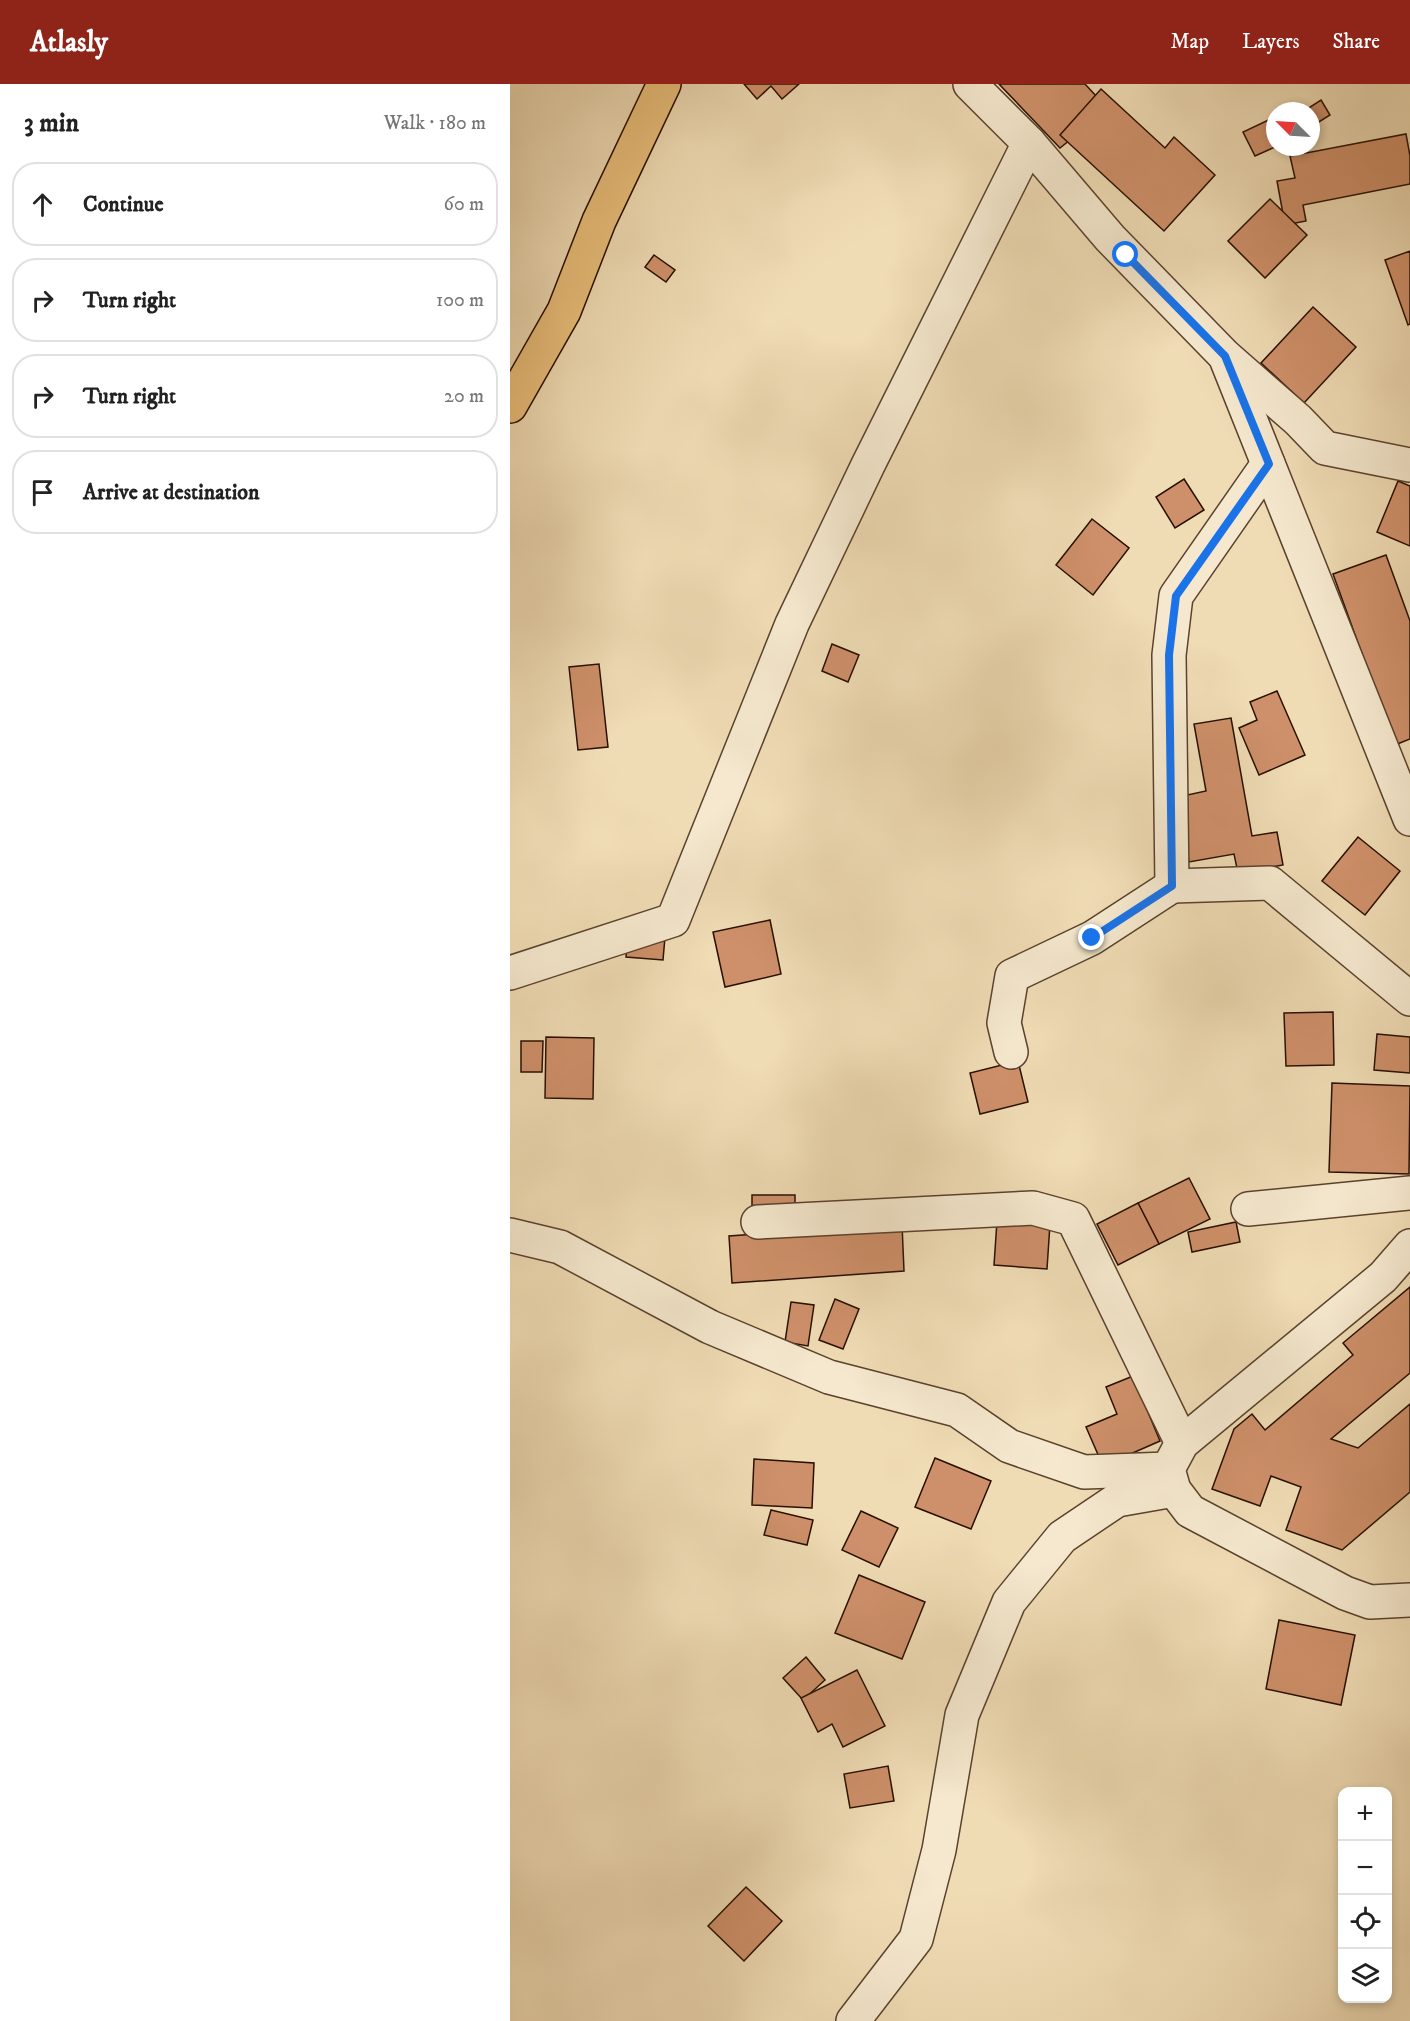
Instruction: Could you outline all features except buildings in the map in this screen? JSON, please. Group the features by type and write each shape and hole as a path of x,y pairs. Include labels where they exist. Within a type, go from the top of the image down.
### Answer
{"main road":[{"path":"510,406 564,311 599,221 664,84"}],"street":[{"path":"970,84 1029,143 1110,238 1225,356 1299,420 1325,448 1410,465"},
{"path":"510,973 673,920 792,624 873,454 1029,143"},
{"path":"1225,356 1410,819"},
{"path":"1172,886 1169,655 1176,596 1269,464"},
{"path":"1011,1052 1004,1023 1012,976 1092,938 1172,886 1270,883 1410,999"},
{"path":"1248,1209 1410,1193"},
{"path":"758,1222 1034,1208 1073,1219 1191,1511 1345,1593 1370,1602 1410,1600"},
{"path":"510,1235 560,1247 710,1327 829,1377 957,1410 1009,1446 1084,1472 1175,1467"},
{"path":"852,2021 916,1939 939,1850 962,1715 1009,1602 1062,1537 1117,1500 1175,1467 1383,1277 1410,1246"}],"route":[{"path":"1092,938 1172,886 1169,655 1176,596 1269,464 1225,356 1126,255"}]}
